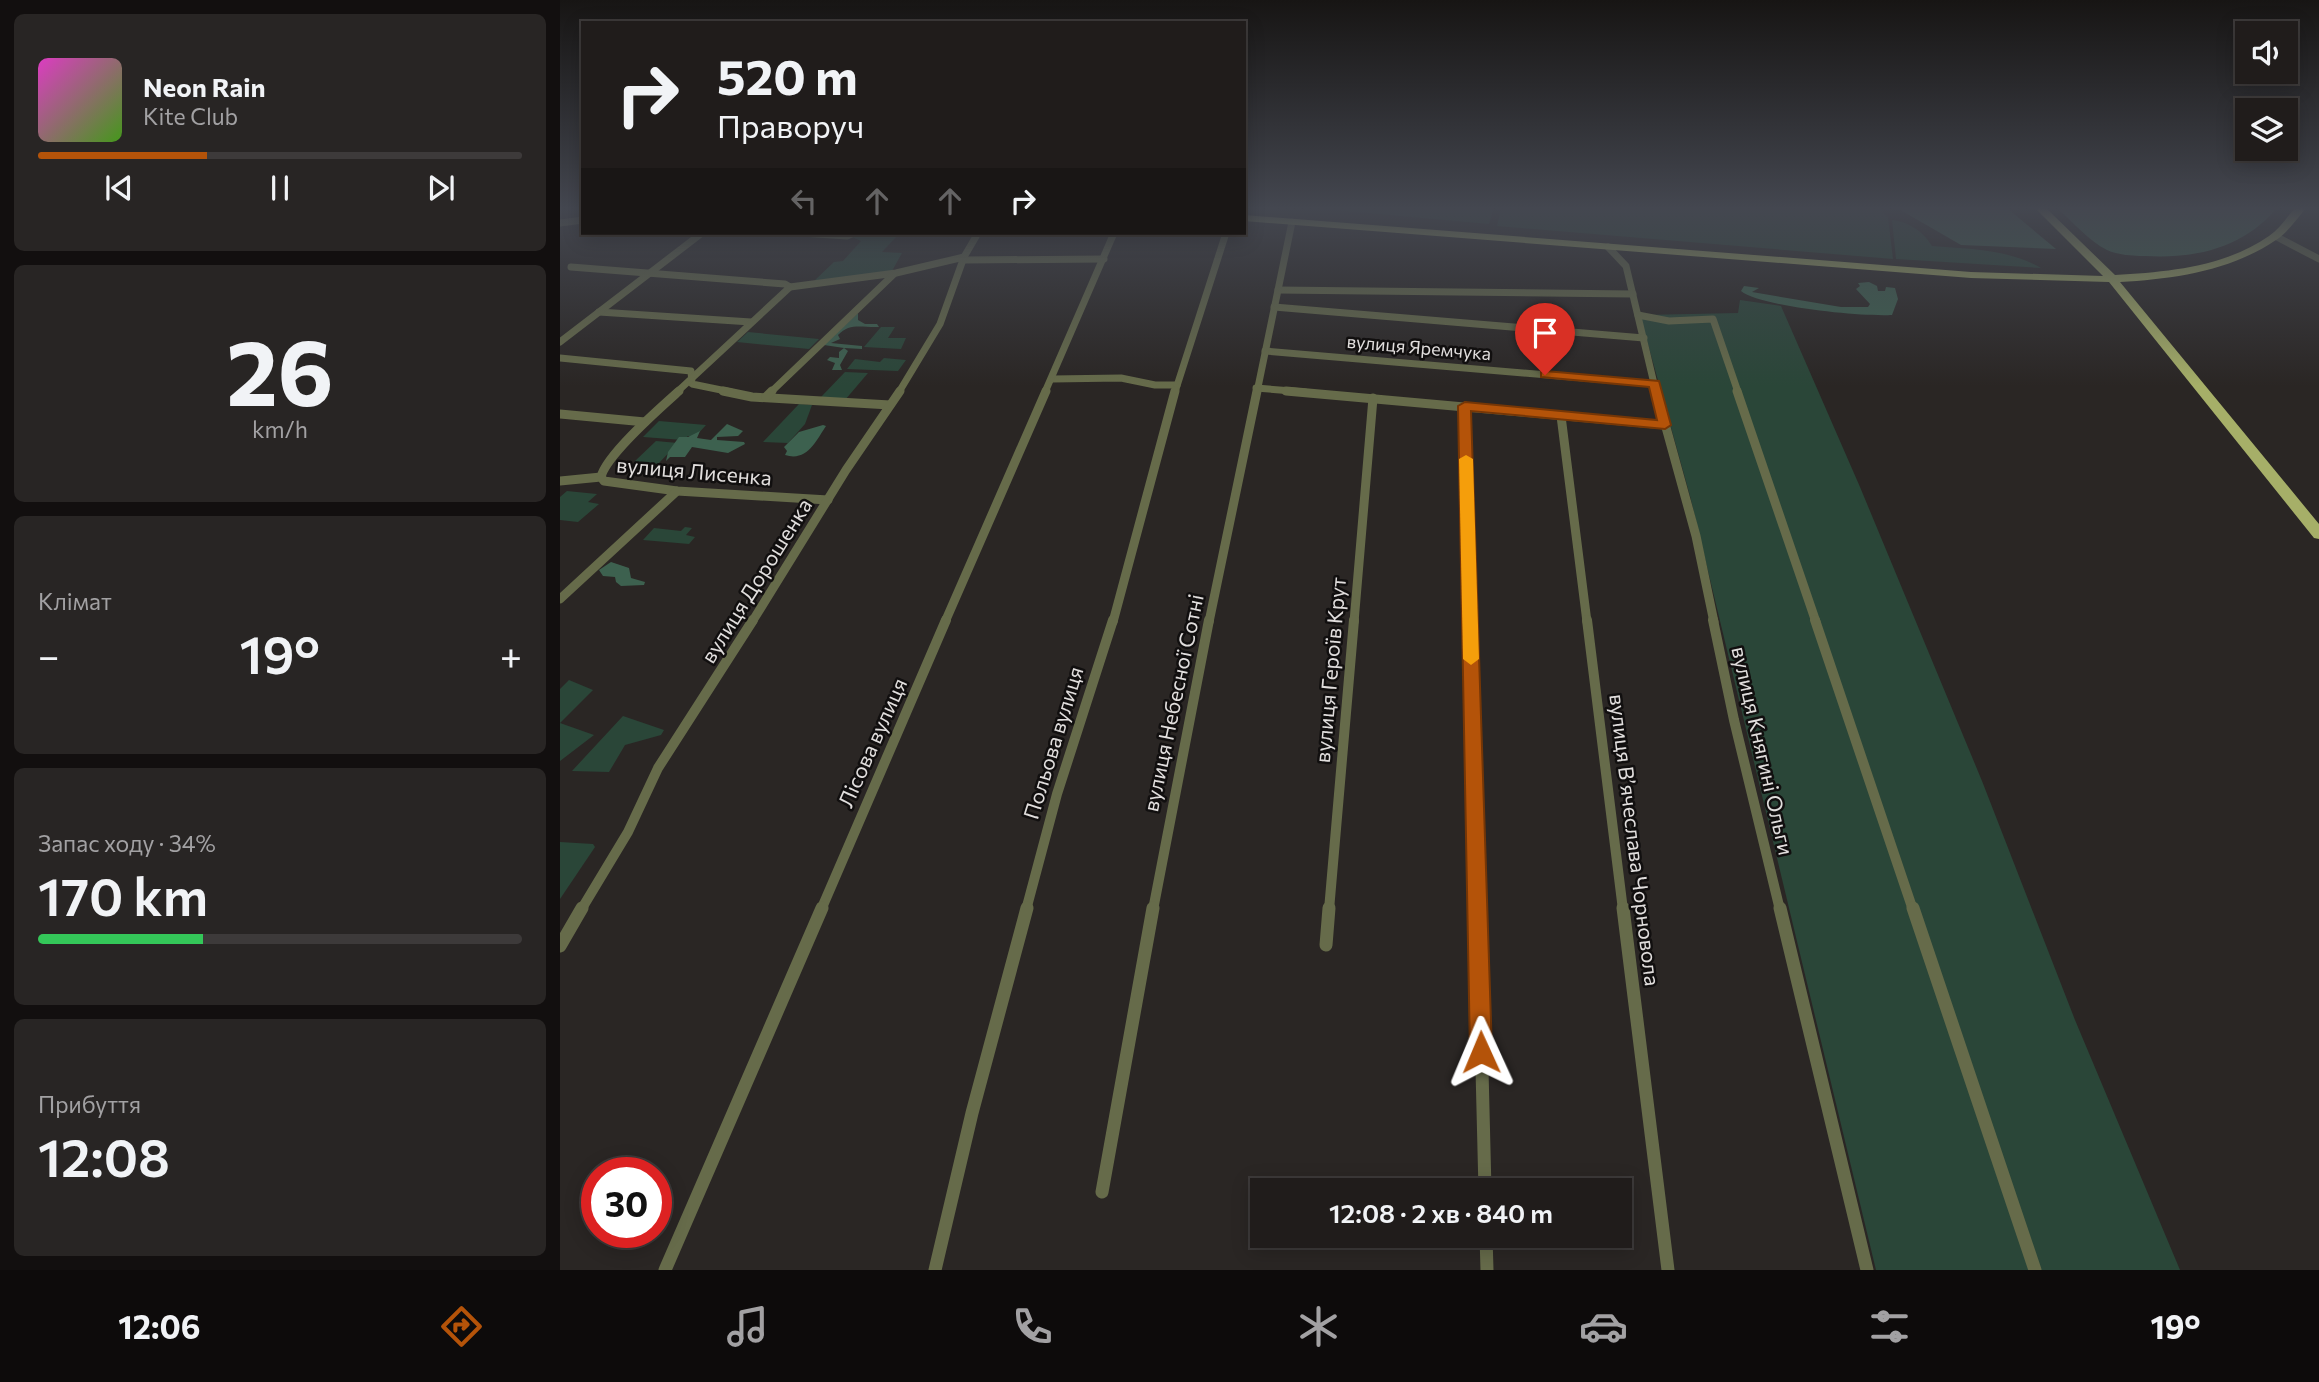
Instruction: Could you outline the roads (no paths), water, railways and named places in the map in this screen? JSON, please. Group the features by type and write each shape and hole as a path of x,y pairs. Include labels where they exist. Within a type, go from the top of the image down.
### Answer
{"main road":[{"path":"1871,267 2088,280 2143,277 2203,267"},
{"path":"2088,280 2097,267"},
{"path":"2101,267 2319,534"},
{"path":"2106,267 2122,274 2143,277"},
{"path":"2123,293 2143,277"},
{"path":"2088,280 2123,293"}],"street":[{"path":"575,267 785,284 790,287"},
{"path":"560,342 657,267"},
{"path":"601,477 604,465 632,439 645,422 790,287 924,267"},
{"name":"вулиця Дорошенка","path":"560,946 628,832 658,768 705,699 940,324 961,267"},
{"name":"Лісова вулиця","path":"665,1270 1100,267"},
{"name":"Польова вулиця","path":"935,1270 975,1100 1019,932 1077,727 1120,600 1177,385 1215,267"},
{"name":"вулиця Небесної Сотні","path":"1102,1192 1178,770 1212,619 1256,388 1283,267"},
{"name":"вулиця Княгині Ольги","path":"1626,267 1654,384 1696,536 1734,720 1867,1270"},
{"path":"765,397 884,281 896,273"},
{"path":"1278,290 1633,294"},
{"path":"1274,307 1644,338"},
{"path":"599,312 751,322"},
{"path":"1638,315 1660,320 1713,319 2035,1270"},
{"name":"вулиця Яремчука","path":"1265,351 1654,384"},
{"path":"560,358 691,371 692,384 765,397 890,405"},
{"path":"1052,379 1121,378 1155,385 1177,385"},
{"path":"1256,388 1665,425"},
{"name":"вулиця Героїв Крут","path":"1326,945 1373,398"},
{"path":"1465,406 1485,1178"},
{"path":"560,414 645,422"},
{"name":"вулиця Вʼячеслава Чорновола","path":"1561,416 1668,1270"},
{"name":"вулиця Лисенка","path":"560,481 601,477 604,481 677,491 828,500"},
{"path":"560,600 677,491"},
{"path":"1486,1248 1487,1270"}]}
